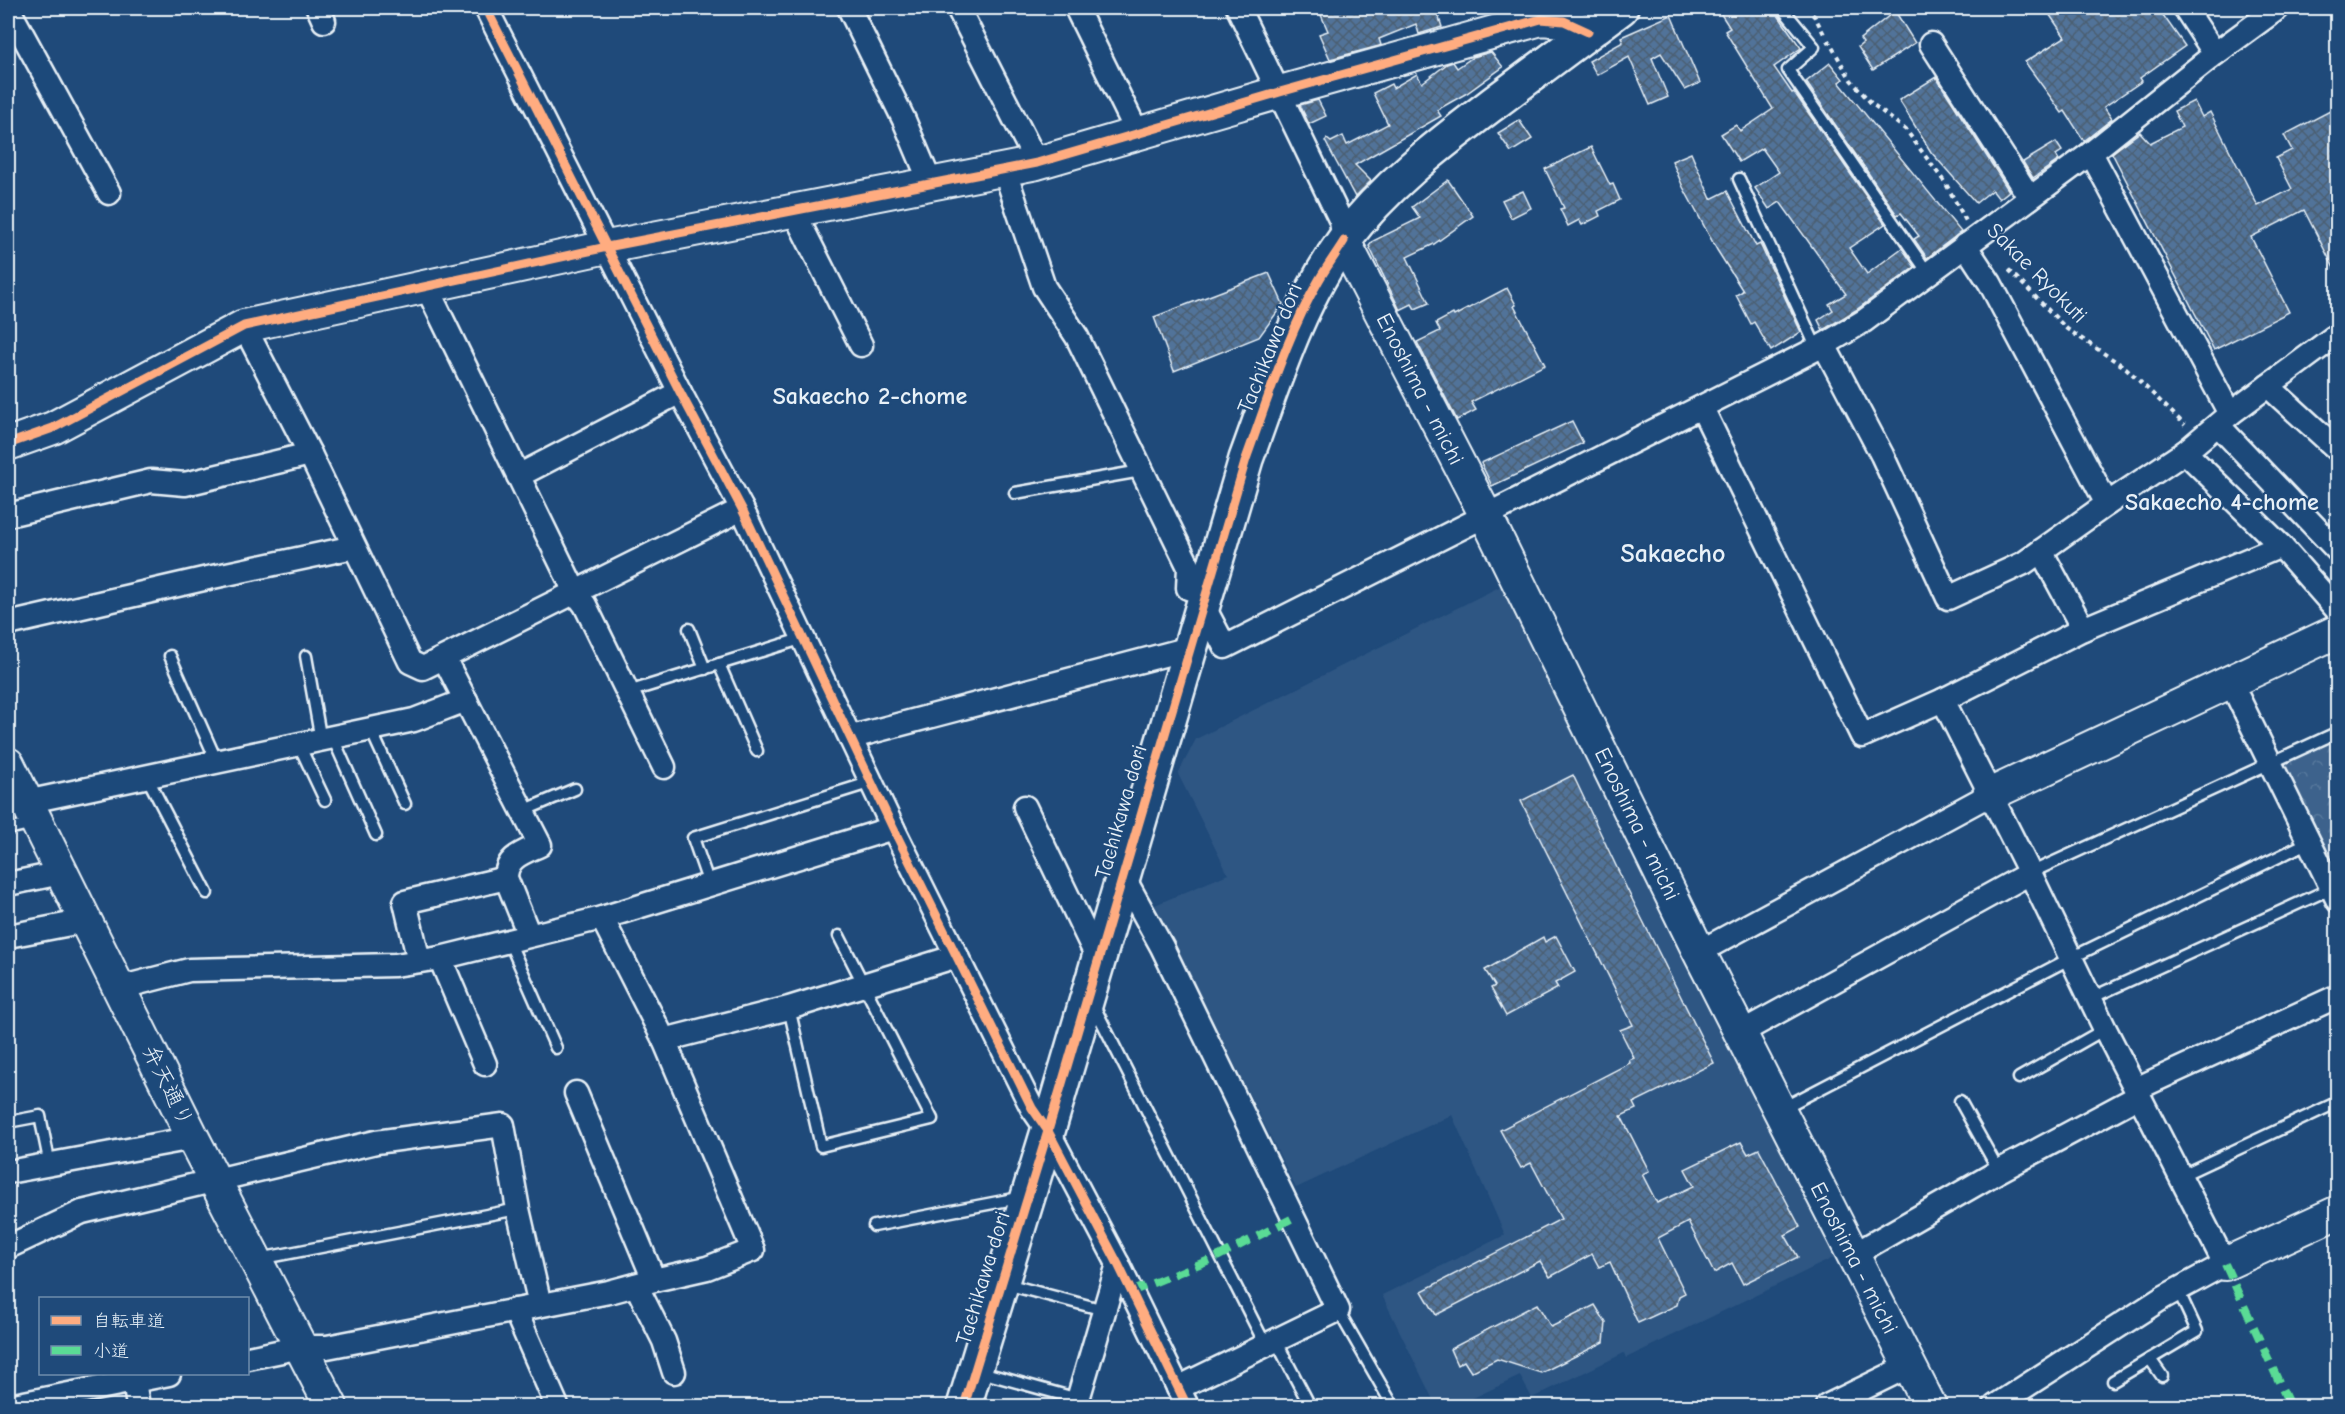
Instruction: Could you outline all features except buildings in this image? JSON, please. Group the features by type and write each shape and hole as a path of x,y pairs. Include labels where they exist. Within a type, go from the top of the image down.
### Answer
{"main road":[{"name":"Tachikawa dori","path":"964,1407 1048,1131 1246,459 1275,381 1318,281 1344,241 1376,202 1425,155 1621,8"}],"street":[{"path":"8,8 109,193"},
{"path":"486,8 680,392 742,509 852,737 893,828 1032,1108 1048,1131 1118,1264 1178,1400 1271,1344 1338,1310 1162,946 1123,876"},
{"path":"849,8 904,120 931,184"},
{"path":"958,8 1037,163"},
{"path":"1076,8 1138,134"},
{"path":"1238,8 1341,221 1344,241"},
{"path":"2185,8 2215,54"},
{"path":"1004,169 1044,286 1077,337 1189,567 1188,588 1204,599 1225,647 1702,408 1820,347 1864,321 2091,153 2215,54 2278,8"},
{"path":"8,444 53,428 244,326 608,247 1037,163 1541,19 1564,21 1588,32"},
{"path":"1931,44 2030,198"},
{"path":"2091,153 2224,419 2337,551"},
{"path":"793,210 861,345"},
{"name":"Enoshima - michi","path":"1344,241 1486,516 1699,952 1930,1407"},
{"path":"1970,241 2107,504"},
{"path":"426,286 575,592 585,605 664,767"},
{"path":"244,326 310,454 410,663 423,668 742,509"},
{"path":"1820,347 1882,455 1948,598 2024,563 2192,446 2224,419 2337,334"},
{"path":"2312,355 2337,355"},
{"path":"2268,386 2337,450"},
{"path":"518,476 680,392"},
{"path":"1702,408 1862,736 1943,700 2083,629 2281,546"},
{"path":"2192,446 2337,611"},
{"path":"8,515 151,482 185,484 310,454"},
{"path":"8,624 354,547"},
{"path":"2041,551 2083,629"},
{"path":"1699,952 1989,795 2337,631"},
{"path":"852,737 1190,648"},
{"path":"444,658 540,845 510,860 506,868 506,878 519,938"},
{"path":"2230,681 2336,892"},
{"path":"23,818 147,777 414,720 466,700"},
{"path":"1943,700 2225,1264"},
{"name":"弁天通り","path":"8,764 23,818 62,873 331,1407"},
{"path":"1025,807 1098,959"},
{"path":"119,988 189,970 395,965 429,959 602,918 893,828"},
{"path":"8,884 62,873"},
{"path":"1740,1033 2030,873"},
{"path":"485,1064 429,959 405,902 506,878"},
{"path":"249,1358 301,1347 327,1347 609,1293 707,1268 753,1250 664,1040 602,918"},
{"path":"8,936 86,921"},
{"path":"664,1040 789,1008 957,956"},
{"path":"1853,1256 2138,1093 2337,996"},
{"path":"576,1093 645,1282 674,1372"},
{"path":"8,1247 82,1212 376,1142 503,1125 518,1209 540,1305"},
{"path":"8,1172 194,1138"},
{"path":"1995,1407 2178,1290 2225,1264 2337,1212"},
{"path":"1077,1403 1118,1264"},
{"path":"514,1310 557,1407"},
{"path":"1827,1407 1909,1366"},
{"path":"9,1407 164,1375"},
{"path":"134,1381 138,1407"}],"lane":[{"path":"1782,8 1814,48 1788,70 1928,273"},
{"path":"1739,179 1820,347"},
{"path":"1015,493 1141,471"},
{"path":"689,629 705,669"},
{"path":"628,692 804,638"},
{"path":"170,656 217,762"},
{"path":"306,657 327,739 376,835"},
{"path":"719,664 757,750"},
{"path":"371,730 405,804"},
{"path":"2030,873 2337,732"},
{"path":"299,746 325,800"},
{"path":"147,777 207,893"},
{"path":"709,884 693,838 873,782"},
{"path":"523,811 575,789"},
{"path":"1779,1111 2071,958 2309,842"},
{"path":"2091,998 2336,892"},
{"path":"789,1008 821,1146 932,1119 839,936"},
{"path":"519,938 556,1048"},
{"path":"1088,993 1271,1344 1310,1407"},
{"path":"2019,1078 2106,1029"},
{"path":"1960,1101 1999,1171"},
{"path":"2180,1176 2337,1102"},
{"path":"8,1122 40,1116 50,1165"},
{"path":"874,1226 1028,1196"},
{"path":"257,1260 518,1209"},
{"path":"1001,1283 1104,1310"},
{"path":"2113,1382 2197,1330 2178,1290"},
{"path":"1338,1310 1393,1407"},
{"path":"2150,1359 2162,1376"},
{"path":"975,1370 1077,1403"}],"shaded area":[{"path":"1503,585 1835,1257 1626,1358 1624,1353 1532,1398 1520,1376 1456,1406 1436,1406 1382,1295 1505,1235 1452,1115 1296,1188 1155,905 1228,874 1178,774 1196,739"}],"green space":[{"path":"2337,739 2337,874 2281,763"}],"marked path":[{"path":"1131,1292 1219,1256 1293,1218"},
{"path":"2225,1264 2290,1406"}],"cycle path":[{"path":"486,8 680,392 742,509 893,828 1032,1108 1048,1131 1118,1264 1187,1406"},
{"path":"8,444 53,428 244,326 607,247 1037,163 1541,19 1564,21 1588,32"},
{"path":"964,1406 1048,1131 1246,459 1297,323 1319,280 1344,241"}],"district":[{"name":"Sakaecho 2-chome","path":"870,396"},
{"name":"Sakaecho 4-chome","path":"2222,502"},
{"name":"Sakaecho","path":"1673,554"}]}
